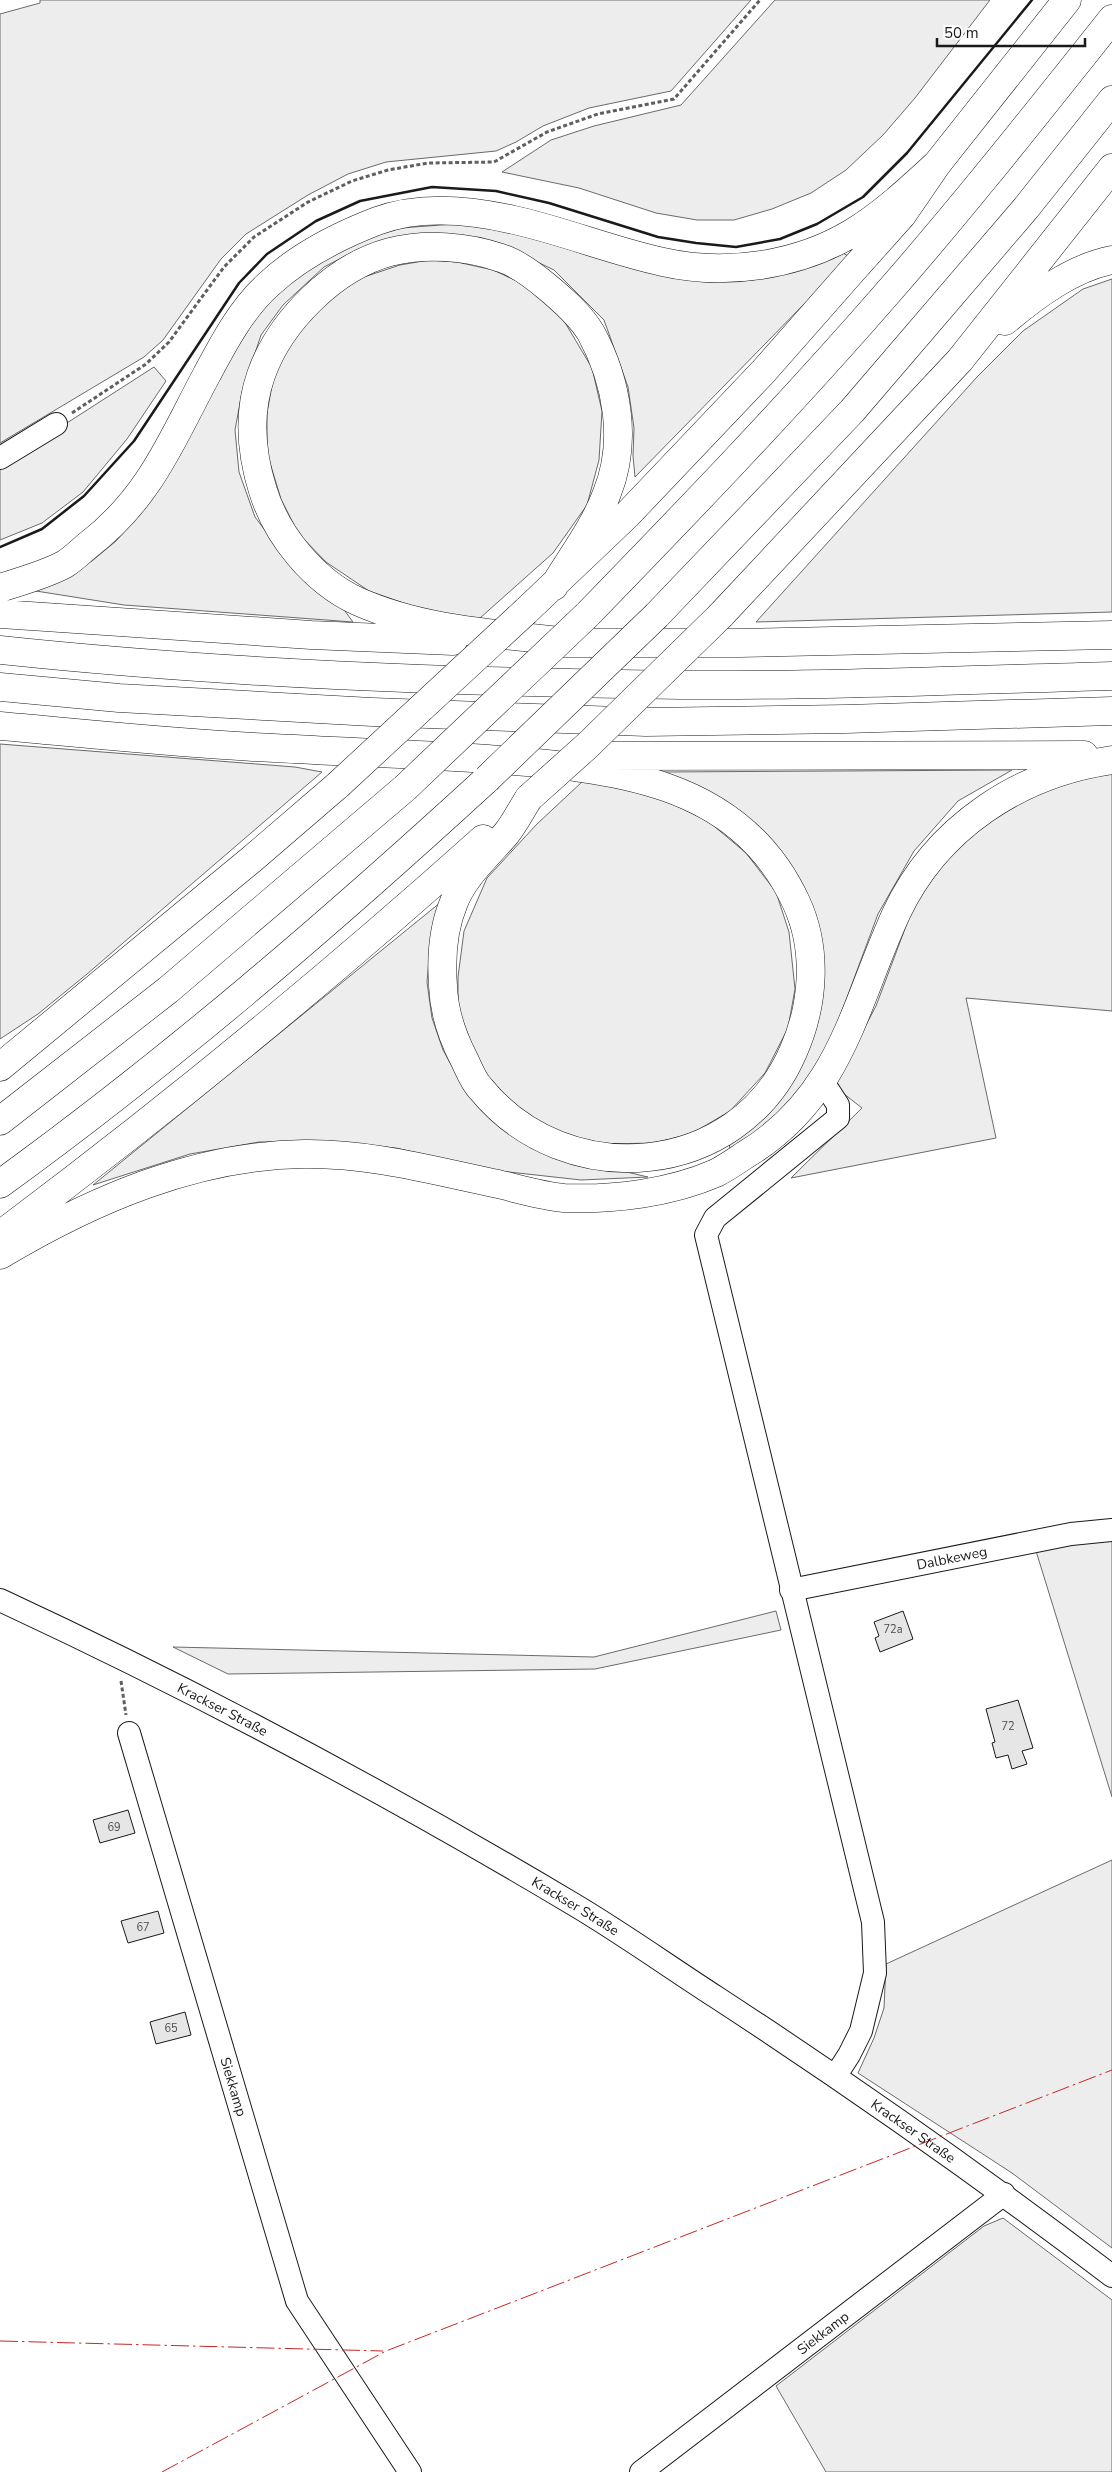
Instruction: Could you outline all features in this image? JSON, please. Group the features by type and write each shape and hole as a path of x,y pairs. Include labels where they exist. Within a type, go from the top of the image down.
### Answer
{"highway":[{"path":"0,1067 252,859 338,785 554,586 627,516 769,365 902,215 937,164 1067,0"},
{"path":"0,1121 168,990 405,788 587,615 744,452 878,304 986,177 1112,19"},
{"path":"0,1184 88,1118 255,984 487,780 657,614 852,412 1026,208 1112,100"},
{"path":"0,588 65,564 115,524 139,496 162,462 221,348 244,312 267,285 296,261 354,230 382,219 415,213 456,211 497,216 542,226 604,247 665,263 701,268 748,267 819,249 851,233 890,207 937,164"},
{"path":"0,1235 107,1155 354,954 608,726 720,615 960,360 1112,168"},
{"path":"554,586 608,493 616,460 617,424 613,387 602,354 587,326 563,300 536,277 504,258 430,246 389,253 348,271 316,294 294,318 274,345 260,376 253,410 252,442 257,471 267,504 282,532 326,582 355,600 395,616 453,628 578,643"},
{"path":"960,360 1031,299 1069,276 1101,262 1112,260"},
{"path":"0,614 311,635 460,642 767,643 1112,635"},
{"path":"0,650 211,667 454,679 683,685 1112,676"},
{"path":"0,687 119,698 362,712 646,722 1112,712"},
{"path":"0,726 233,746 465,758 575,766 629,775 671,789 709,807 742,828 768,855 789,886 803,916 810,950 811,990 803,1026 792,1056 776,1084 751,1112 716,1136 678,1152 642,1159 601,1158 565,1149 536,1136 506,1116 478,1086 454,1040 444,1004 442,966 445,935 454,900 486,854 508,831 529,798"},
{"path":"465,758 1112,755"},
{"path":"0,1255 68,1217 144,1185 219,1162 263,1156 307,1154 405,1164 562,1198 614,1196 667,1189 717,1172 763,1145 798,1114 823,1082 846,1040 897,912 926,865 963,824 1005,795 1060,771 1112,760"},
{"path":"0,1054 41,1032"}],"street":[{"path":"0,458 56,424"},
{"path":"823,1082 838,1105 838,1118 715,1218 706,1235 709,1254 873,1922 875,1974 861,2031 850,2056 836,2075"},
{"name":"Dalbkeweg","path":"791,1590 1071,1534 1112,1530"},
{"name":"Krackser Straße","path":"0,1600 123,1657 357,1778 576,1905 836,2075 1004,2194 1112,2276"},
{"name":"Siekkamp","path":"129,1732 297,2301 410,2472"},
{"name":"Siekkamp","path":"641,2472 1004,2194"}],"path":[{"path":"120,1673 129,1732"}],"shaded area":[{"path":"40,0 751,0 671,91 589,108 543,126 496,151 386,162 348,174 308,195 246,234 221,259 163,340 144,357 0,443 0,14 40,3"},
{"path":"775,0 990,0 915,98 883,135 846,170 811,193 772,209 734,220 697,220 656,213 579,188 502,172 551,140 594,126 681,105"},
{"path":"468,223 500,229 673,278 709,282 752,280 777,275 841,252 850,257 635,477 633,456 634,428 628,387 604,320 554,270 498,243 401,238 359,249 324,267 283,305 261,335 242,392 235,430 239,472 255,517 282,553 342,607 353,622 124,605 36,591 92,561 116,541 141,513 180,455 228,362 252,324 268,303 295,276 368,235 401,228"},
{"path":"429,260 457,262 493,270 530,287 557,309 592,368 602,411 599,460 587,505 553,553 480,618 464,618 418,608 369,591 326,562 298,533 281,499 267,453 267,413 275,369 295,336 323,302 352,281 400,265"},
{"path":"1112,279 1112,612 756,622 977,377 1023,331 1083,289"},
{"path":"154,367 166,381 127,439 83,492 42,523 0,540 0,466"},
{"path":"0,744 295,767 322,772 87,974 38,1014 0,1039"},
{"path":"1012,770 958,801 914,851 878,914 833,1035 797,1100 730,1151 729,1141 818,1011 760,833 726,801 659,772"},
{"path":"1112,774 1112,1011 966,998 996,1138 791,1178 862,1108 834,1086 876,1006 915,902 955,849 994,816 1034,792 1073,779"},
{"path":"583,781 610,784 660,798 708,821 746,853 776,892 789,932 795,989 788,1028 765,1073 730,1111 691,1134 654,1143 606,1144 561,1135 522,1117 487,1085 458,1008 458,977 464,931 487,878 537,824"},
{"path":"441,902 430,948 427,982 432,1018 443,1050 466,1092 494,1120 550,1154 648,1177 581,1180 491,1170 396,1148 314,1141 259,1142 190,1154 93,1185"},
{"path":"1112,1537 1112,1797 1036,1551"},
{"path":"776,1611 781,1630 595,1669 228,1674 173,1647 594,1657"},
{"path":"1112,1860 1112,2248 1012,2173 858,2073 874,2038 884,2008 886,1964"},
{"path":"1003,2218 1112,2300 1112,2472 826,2472 776,2386 984,2226"}],"building":[{"path":"903,1611 913,1639 880,1652 875,1638 879,1636 874,1622"},
{"path":"1018,1700 1033,1748 1022,1751 1027,1764 1012,1769 1008,1755 996,1758 992,1743 995,1742 986,1709"},
{"path":"128,1810 135,1833 100,1843 93,1820"},
{"path":"158,1911 164,1933 128,1943 121,1921"},
{"path":"185,2012 191,2035 156,2044 150,2022"}],"wall":[{"path":"0,547 42,529 84,496 134,441 239,283 267,254 316,221 360,201 432,187 496,191 549,203 658,237 696,243 736,247 780,239 817,224 863,197 907,153 1032,0"}],"power":[{"path":"162,2472 386,2351 1112,2070"},
{"path":"0,2341 383,2351"}]}
